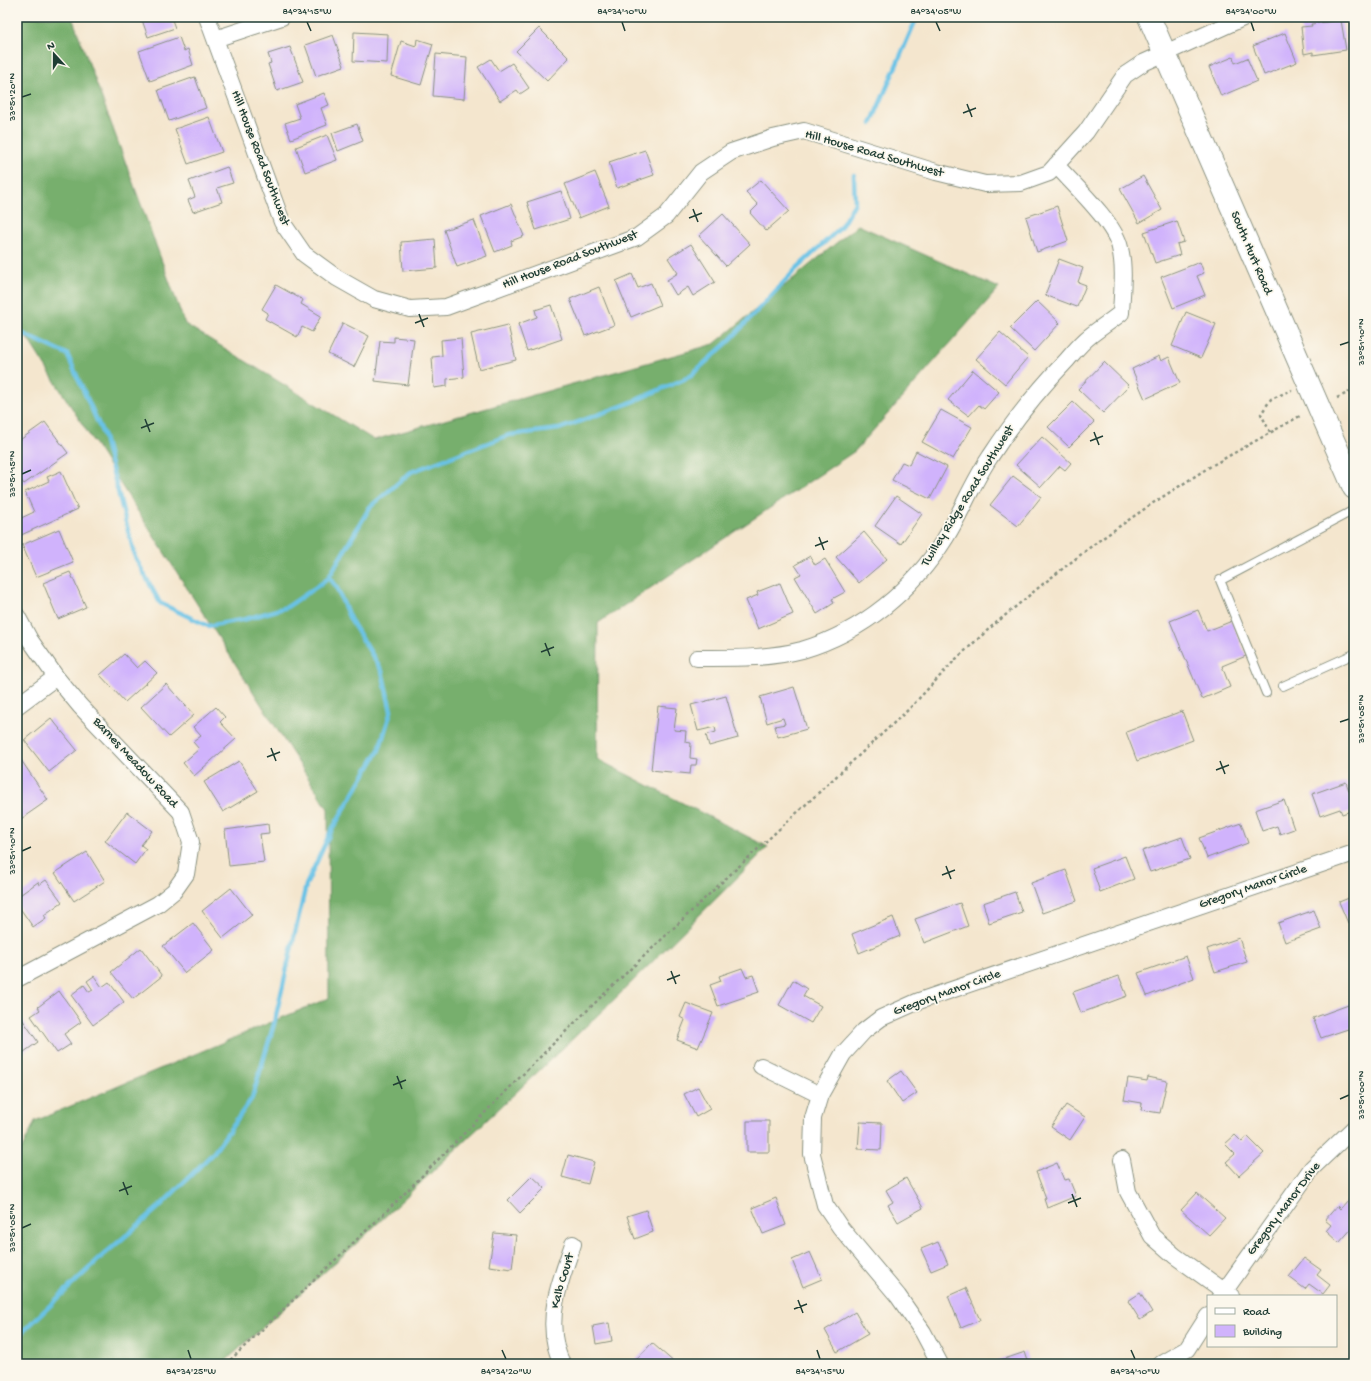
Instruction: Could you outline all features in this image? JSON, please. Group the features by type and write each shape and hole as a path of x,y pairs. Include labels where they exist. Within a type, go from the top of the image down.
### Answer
{"street":[{"name":"Hill House Road Southwest","path":"207,17 282,222 304,254 337,278 374,299 410,309 446,307 637,237 666,216 701,172 731,152 773,138 804,131 936,172 985,184 1022,183 1050,173 1086,132 1125,75 1143,63 1245,17"},
{"path":"215,39 282,17"},
{"name":"South Hurt Road","path":"1149,17 1354,488"},
{"name":"Twilley Ridge Road Southwest","path":"697,658 766,657 802,650 836,637 859,625 881,610 928,564 946,536 989,458 1046,381 1089,337 1122,313 1122,262 1120,246 1100,214 1056,165"},
{"name":"Barnes Meadow Road","path":"17,616 30,640 56,677 80,706 181,812 191,842 186,874 174,891 158,904 17,979"},
{"path":"17,706 56,677"},
{"name":"Gregory Manor Circle","path":"940,1364 923,1332 898,1296 840,1227 825,1205 812,1154 813,1118 820,1095 843,1054 864,1031 881,1018 919,1001 1354,853"},
{"path":"761,1066 820,1095"},
{"name":"Gregory Manor Drive","path":"1225,1294 1312,1168 1354,1128"},
{"path":"1122,1160 1128,1192 1152,1236 1175,1256 1225,1294"},
{"name":"Kalb Court","path":"563,1364 560,1360 554,1338 553,1317 557,1294 573,1244"},
{"path":"1161,1364 1187,1349 1207,1318"}],"lane":[{"path":"1266,693 1222,579 1354,510"},
{"path":"1283,686 1354,654"}],"path":[{"path":"1270,432 1261,414 1271,399 1307,382"},
{"path":"1337,398 1354,390"},
{"path":"226,1364 394,1204 601,997 720,884 909,709 956,659 990,628 1067,565 1153,503 1211,466 1300,416"}],"green space":[{"path":"17,17 72,17 185,324 374,440 714,344 858,225 999,288 855,451 598,623 597,759 768,847 620,994 358,1242 222,1364 17,1364 17,1159 35,1121 329,998 328,809 17,322"}],"building":[{"path":"141,17 171,17 175,28 148,37"},
{"path":"1341,20 1346,50 1313,55 1313,52 1304,54 1301,27 1312,26 1311,24"},
{"path":"539,28 569,58 547,81 516,51"},
{"path":"354,32 388,34 387,63 353,61"},
{"path":"1285,33 1297,62 1264,75 1253,46"},
{"path":"333,35 344,66 316,76 305,45"},
{"path":"179,37 184,51 188,49 193,65 150,81 139,51"},
{"path":"417,39 433,44 421,85 391,76 401,41 416,46"},
{"path":"290,47 303,82 277,91 268,64 271,63 268,54"},
{"path":"436,54 467,57 464,99 433,96"},
{"path":"1233,57 1235,63 1247,58 1257,81 1221,96 1209,67"},
{"path":"491,59 499,71 512,63 529,88 520,94 517,90 500,101 478,67"},
{"path":"195,77 206,108 169,121 158,90"},
{"path":"324,93 329,105 321,108 327,125 291,139 285,123 300,118 295,104"},
{"path":"209,117 222,152 188,164 175,129"},
{"path":"357,124 363,141 338,151 332,133"},
{"path":"327,135 337,160 305,172 296,147"},
{"path":"645,150 654,175 617,188 609,162"},
{"path":"227,167 233,183 217,188 222,202 193,212 188,200 195,197 189,181"},
{"path":"595,172 609,206 579,218 565,184"},
{"path":"1143,176 1162,210 1139,223 1120,189"},
{"path":"761,180 789,211 766,231 750,213 758,205 746,192"},
{"path":"561,191 570,219 536,230 527,202"},
{"path":"511,204 524,236 511,241 512,245 495,252 481,216"},
{"path":"1057,206 1068,241 1037,252 1026,217"},
{"path":"723,214 750,244 726,266 699,236"},
{"path":"474,220 487,256 457,267 444,230"},
{"path":"1177,221 1184,242 1177,244 1180,255 1155,263 1144,232"},
{"path":"435,239 437,268 403,271 401,242"},
{"path":"691,244 715,282 693,296 688,287 676,295 667,280 678,273 668,258"},
{"path":"1059,259 1083,268 1078,282 1086,285 1077,307 1045,295"},
{"path":"1200,262 1204,273 1197,276 1205,295 1173,308 1161,277"},
{"path":"632,274 638,288 651,283 660,305 631,317 616,281"},
{"path":"276,285 303,300 301,304 321,316 312,332 302,327 297,337 265,319 268,313 262,309"},
{"path":"599,287 614,325 585,336 570,299"},
{"path":"1037,301 1060,323 1034,351 1010,328"},
{"path":"551,305 562,339 527,351 518,324 537,317 535,310"},
{"path":"1186,312 1216,324 1201,358 1172,346"},
{"path":"343,323 369,336 354,367 328,354"},
{"path":"508,325 516,360 479,369 471,334"},
{"path":"1000,332 1028,357 1005,384 976,359"},
{"path":"394,337 414,339 408,385 375,381 380,341 394,342"},
{"path":"461,338 464,377 447,379 447,386 434,388 432,357 442,356 441,340"},
{"path":"1159,356 1161,361 1169,357 1180,383 1145,399 1132,369"},
{"path":"1104,362 1129,386 1103,413 1078,389"},
{"path":"973,370 999,392 984,409 979,405 969,416 948,400"},
{"path":"1073,402 1094,422 1069,447 1048,427"},
{"path":"941,410 972,427 953,459 922,442"},
{"path":"45,422 68,453 24,484 17,475 17,442"},
{"path":"1042,437 1071,463 1065,470 1060,466 1041,487 1016,465"},
{"path":"916,451 947,467 930,499 892,480 902,462 909,465"},
{"path":"61,471 78,509 19,536 17,532 17,520 34,512 25,492 49,481 47,477"},
{"path":"1013,476 1041,497 1018,526 990,505"},
{"path":"896,496 922,514 901,544 875,526"},
{"path":"59,529 73,562 36,577 22,545"},
{"path":"864,532 887,559 859,583 836,557"},
{"path":"810,556 815,565 825,559 845,592 832,599 834,603 817,614 795,577 801,574 795,565"},
{"path":"70,572 86,607 58,619 43,583"},
{"path":"780,583 793,614 758,629 746,600 758,595 757,592"},
{"path":"1198,610 1207,631 1232,621 1246,656 1222,666 1230,687 1202,699 1170,621"},
{"path":"124,654 137,668 145,661 157,673 125,702 100,675"},
{"path":"166,684 194,715 169,737 141,707"},
{"path":"794,687 807,729 778,737 775,726 785,724 783,718 767,723 760,697"},
{"path":"726,696 738,738 709,746 706,735 716,732 715,727 698,731 691,705"},
{"path":"658,706 677,708 674,730 686,731 685,742 691,743 690,758 697,759 696,765 691,765 690,774 651,770"},
{"path":"216,707 225,717 220,722 236,739 194,776 183,763 199,749 193,742 201,736 193,727"},
{"path":"1182,711 1193,740 1137,761 1126,732"},
{"path":"51,718 77,750 49,772 24,740"},
{"path":"17,754 48,800 18,821 17,819"},
{"path":"239,761 258,791 223,812 204,782"},
{"path":"1346,782 1354,805 1354,810 1342,814 1340,809 1320,816 1312,794"},
{"path":"1284,800 1294,829 1280,834 1277,826 1262,831 1255,810"},
{"path":"127,812 152,831 141,845 146,849 135,864 105,841"},
{"path":"1241,823 1248,843 1207,858 1199,838"},
{"path":"268,824 269,833 260,834 264,862 229,866 225,830"},
{"path":"1182,837 1190,859 1150,872 1142,851"},
{"path":"87,852 105,881 74,901 55,873"},
{"path":"1125,856 1134,879 1100,892 1092,868"},
{"path":"1066,870 1077,901 1042,913 1031,883"},
{"path":"46,880 62,902 44,915 46,918 33,927 17,904 17,897 38,882 39,885"},
{"path":"231,888 252,915 223,938 202,911"},
{"path":"1015,892 1022,912 989,923 983,903"},
{"path":"1354,896 1354,921 1348,923 1339,902"},
{"path":"960,903 968,926 924,943 915,919"},
{"path":"1314,910 1321,929 1285,942 1278,923"},
{"path":"893,917 900,936 859,953 852,934"},
{"path":"193,923 214,950 185,973 163,946"},
{"path":"1239,938 1247,962 1215,972 1207,949"},
{"path":"141,948 162,976 133,999 111,972"},
{"path":"1186,956 1194,978 1147,996 1138,973"},
{"path":"742,968 746,977 753,975 759,992 718,1006 710,985 721,981 719,976"},
{"path":"94,976 102,987 109,982 124,1002 93,1025 71,995 84,985 89,992 93,990 87,981"},
{"path":"1119,976 1127,996 1081,1013 1073,992"},
{"path":"793,980 807,989 803,996 821,1006 811,1023 779,1005"},
{"path":"59,991 81,1022 64,1034 71,1044 57,1053 31,1016 40,1010 38,1007"},
{"path":"686,1003 713,1013 698,1048 677,1040 685,1020 680,1017"},
{"path":"1351,1004 1354,1012 1354,1027 1321,1038 1313,1018"},
{"path":"20,1016 38,1042 17,1057 17,1019"},
{"path":"901,1071 917,1093 902,1103 887,1081"},
{"path":"1148,1077 1167,1081 1160,1113 1141,1110 1142,1103 1124,1100 1128,1078 1147,1081"},
{"path":"698,1087 710,1109 696,1117 684,1094"},
{"path":"1066,1105 1085,1117 1070,1140 1051,1127"},
{"path":"747,1121 769,1121 769,1152 747,1152"},
{"path":"860,1122 882,1123 881,1150 858,1149"},
{"path":"1235,1135 1242,1142 1247,1136 1264,1153 1239,1176 1226,1162 1235,1154 1225,1144"},
{"path":"568,1155 594,1162 588,1184 562,1177"},
{"path":"1057,1163 1064,1180 1069,1179 1076,1196 1047,1208 1044,1199 1046,1198 1036,1172"},
{"path":"532,1176 545,1188 520,1213 508,1200"},
{"path":"906,1178 923,1208 898,1222 888,1205 893,1202 886,1190"},
{"path":"1197,1193 1225,1218 1209,1235 1181,1210"},
{"path":"776,1198 786,1225 763,1234 752,1208"},
{"path":"1349,1199 1354,1204 1354,1226 1339,1243 1326,1231 1331,1225 1325,1220 1337,1206 1340,1209"},
{"path":"646,1210 653,1232 635,1239 627,1216"},
{"path":"494,1233 516,1235 512,1269 489,1266"},
{"path":"938,1242 948,1264 931,1271 921,1249"},
{"path":"810,1252 822,1279 803,1287 792,1260"},
{"path":"1304,1258 1321,1270 1317,1275 1330,1285 1323,1294 1309,1284 1305,1289 1289,1277"},
{"path":"966,1288 980,1320 961,1328 948,1296"},
{"path":"1140,1293 1152,1312 1140,1320 1128,1301"},
{"path":"855,1312 868,1334 837,1352 825,1330"},
{"path":"609,1323 612,1341 596,1344 593,1326"},
{"path":"652,1343 676,1364 636,1364 634,1362"},
{"path":"1025,1352 1029,1364 990,1364"}],"waterway":[{"path":"871,124 917,17"},
{"path":"17,331 67,354 103,434 135,557 160,603 208,626 246,619 287,607 325,581 329,577 370,507 411,472 509,435 559,429 627,404 689,377 729,341 796,269 840,228 855,203 854,175"},
{"path":"17,1337 100,1258 158,1208 214,1152 252,1098 274,1024 306,885 330,833 379,750 391,711 382,671 350,619 336,586 329,577"}]}
